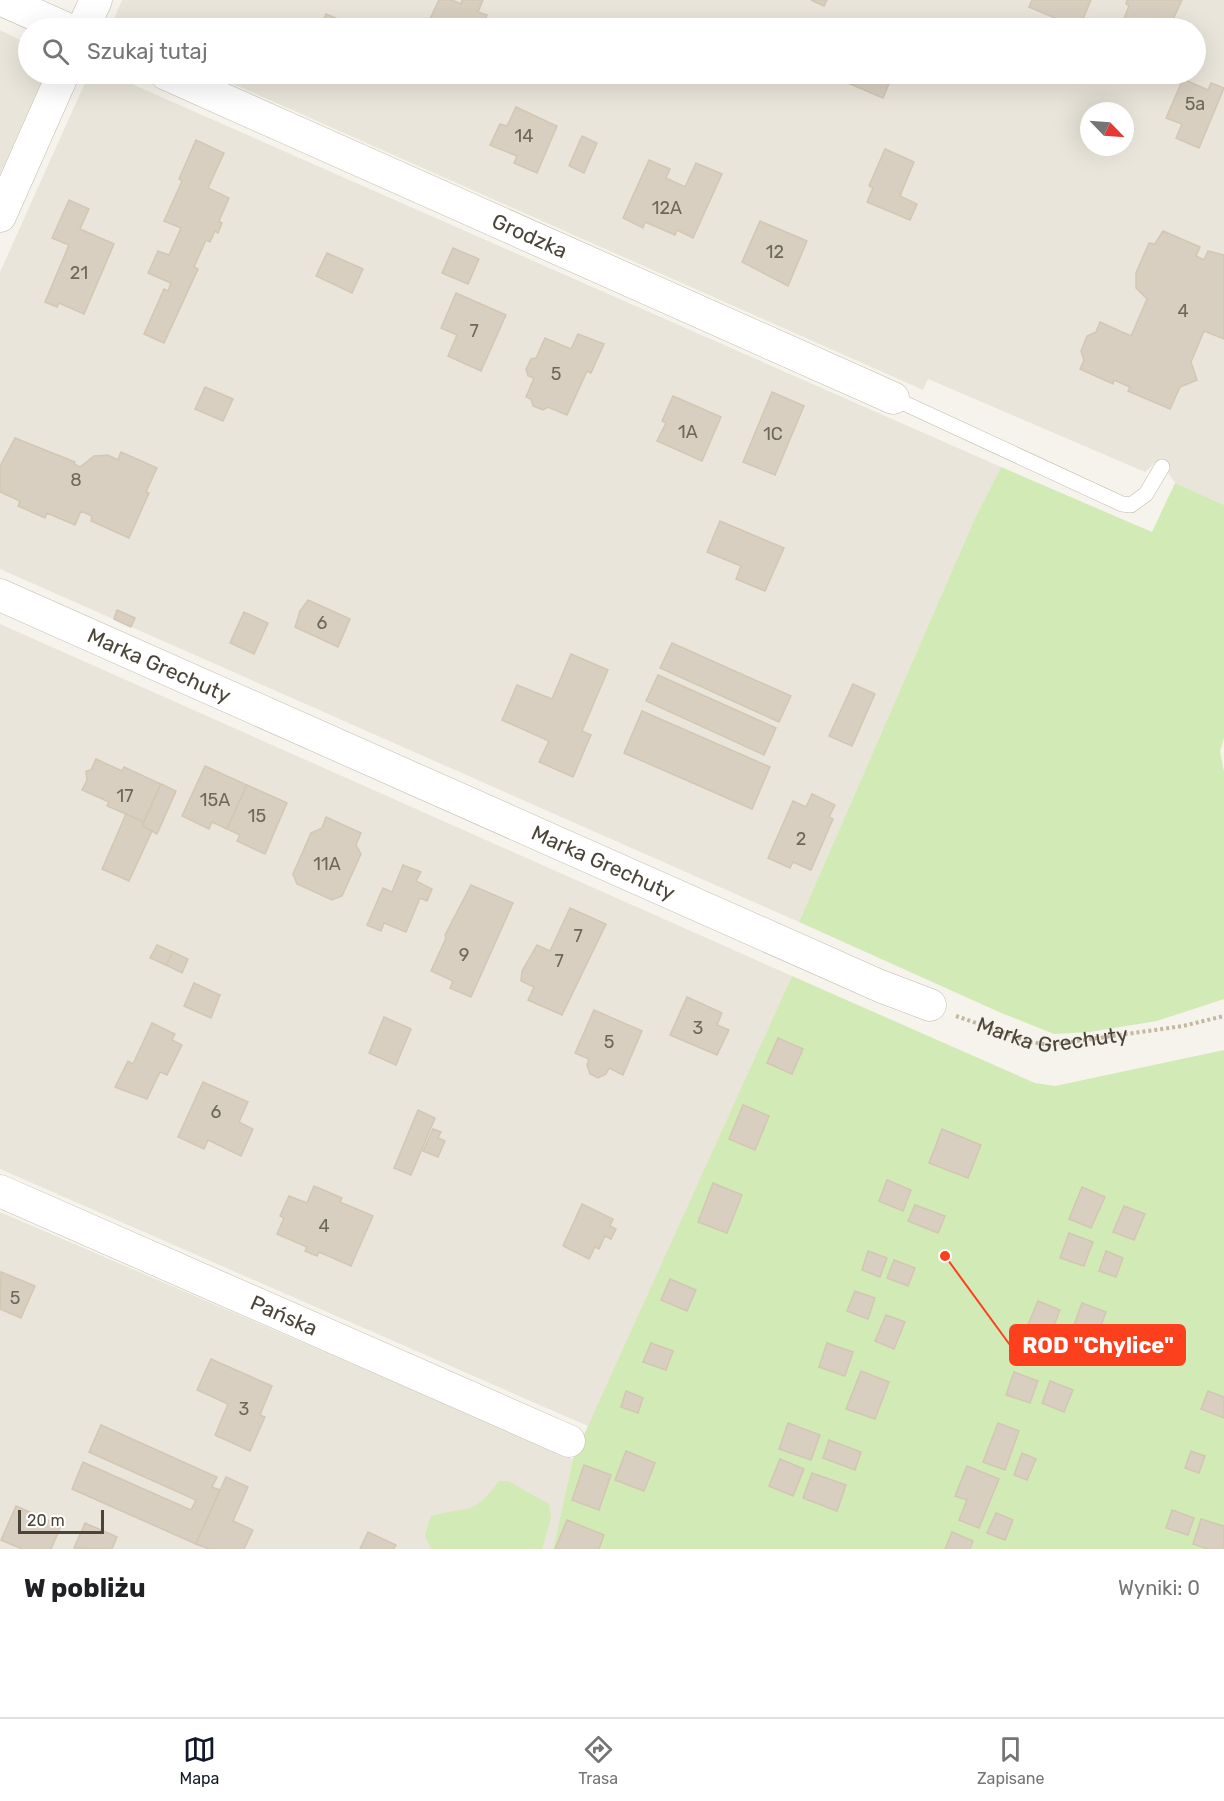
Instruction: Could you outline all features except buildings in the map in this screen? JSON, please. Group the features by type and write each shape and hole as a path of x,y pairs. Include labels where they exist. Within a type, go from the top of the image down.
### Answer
{"street":[{"path":"2,0 42,18"},
{"path":"88,18 96,0"},
{"path":"0,216 59,84"},
{"name":"Grodzka","path":"188,84 893,398"},
{"name":"Marka Grechuty","path":"0,595 880,986 930,1005"},
{"name":"Pańska","path":"0,1191 569,1441"}],"lane":[{"path":"893,398 1122,504 1131,505 1146,494 1162,467"}],"path":[{"name":"Marka Grechuty","path":"930,1005 985,1027 1049,1046 1172,1028 1224,1016"}],"shaded area":[{"path":"122,0 1224,0 1224,505 1175,483 1167,471 1155,463 1145,472 928,379 923,390 234,84 1206,84 1206,18 114,18"},
{"path":"0,30 18,39 18,84 40,84 0,174"},
{"path":"85,84 132,84 1001,467 975,518 799,922 0,569 0,272"},
{"path":"0,624 792,976 590,1427 0,1169"},
{"path":"0,1212 573,1459 553,1549 0,1549"}],"green space":[{"path":"1001,467 1152,532 1175,483 1224,505 1224,738 1220,751 1224,772 1224,999 1157,1021 1089,1032 1054,1034 999,1012 799,922 975,518"},
{"path":"792,976 1035,1083 1055,1086 1224,1050 1224,1549 553,1549 573,1459"},
{"path":"499,1481 508,1481 549,1504 551,1518 542,1549 431,1549 425,1535 431,1516 475,1505 490,1493"}],"place":[{"name":"ROD \"Chylice\"","path":"945,1256"}]}
